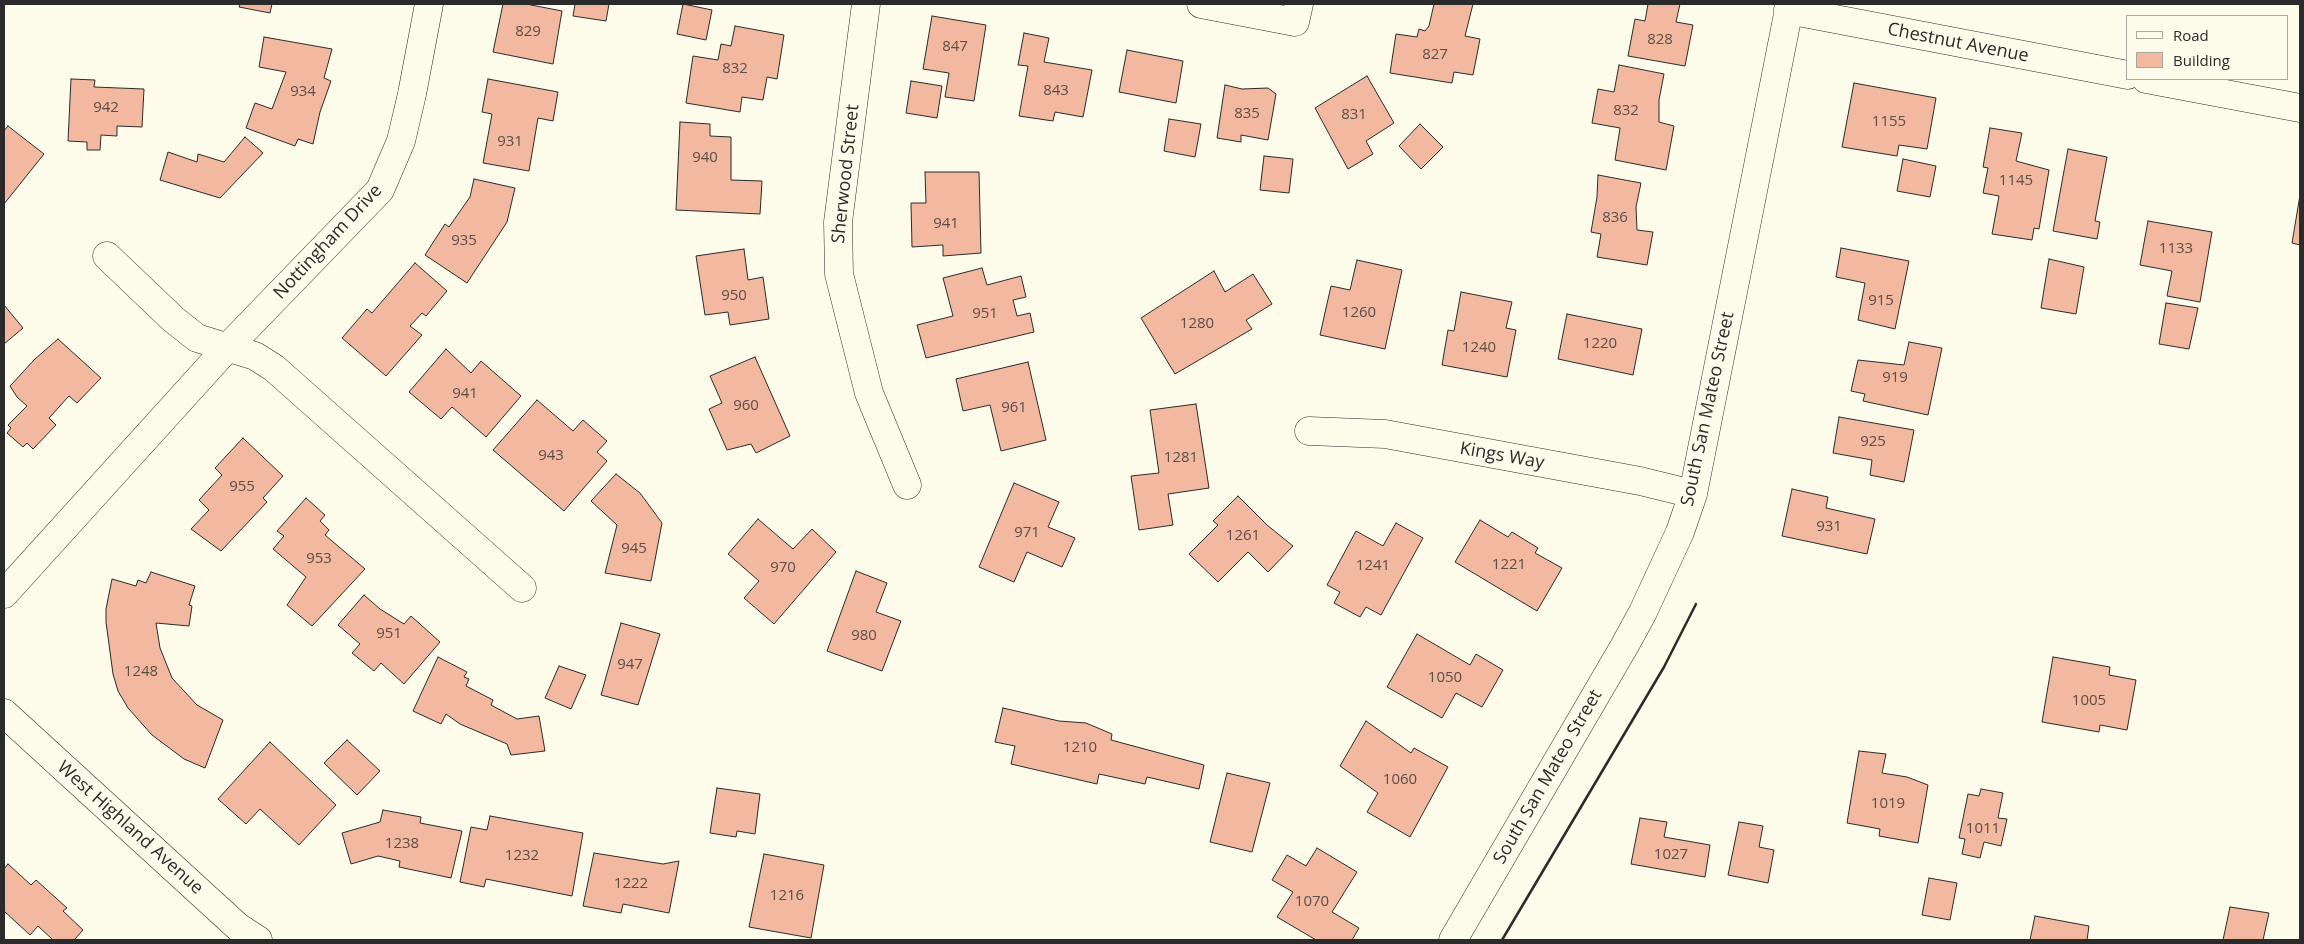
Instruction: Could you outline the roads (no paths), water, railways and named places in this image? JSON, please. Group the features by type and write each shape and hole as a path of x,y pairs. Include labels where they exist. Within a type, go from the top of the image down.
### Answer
{"street":[{"name":"Nottingham Drive","path":"4,594 228,348 380,190 401,141 429,4"},
{"name":"Sherwood Street","path":"866,4 838,222 839,274 869,393 907,485"},
{"path":"1201,4 1295,22 1299,4"},
{"name":"Chestnut Avenue","path":"1789,7 2126,75"},
{"name":"South San Mateo Street","path":"1453,940 1643,612 1680,532 1694,494 1789,7"},
{"path":"2151,80 2300,108"},
{"path":"107,256 173,319 197,338 255,356 274,368 522,588"},
{"name":"Kings Way","path":"1309,432 1386,434 1640,481 1694,494"},
{"name":"West Highland Avenue","path":"4,713 238,927 258,940"}]}
